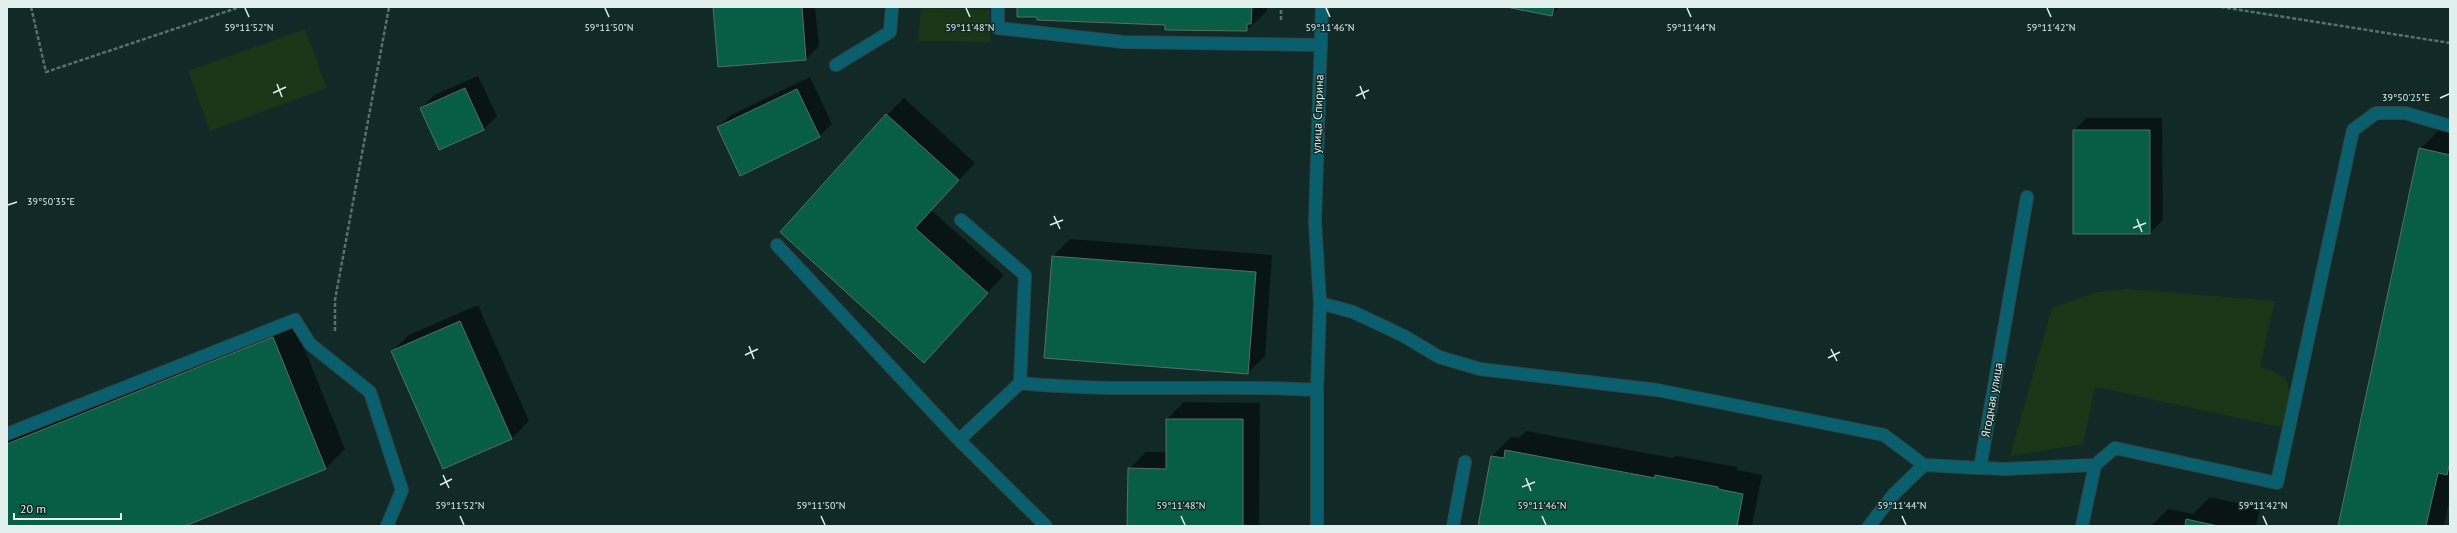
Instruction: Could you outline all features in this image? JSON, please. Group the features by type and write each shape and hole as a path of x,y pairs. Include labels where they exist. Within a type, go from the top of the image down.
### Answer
{"street":[{"path":"836,65 890,32 892,7"},
{"path":"998,7 998,28 1123,42 1321,46"},
{"name":"улица Спирина","path":"1317,526 1316,390 1320,303 1314,222 1322,7"},
{"path":"2082,526 2095,465 2115,448 2277,483 2353,130 2376,113 2405,112 2450,126"},
{"name":"Ягодная улица","path":"1980,468 2027,197"},
{"path":"959,440 1020,383 1025,275 961,220"},
{"path":"777,245 959,440 1046,526"},
{"path":"1320,303 1353,312 1404,336 1439,357 1480,369 1657,390 1884,435 1924,465 2005,469 2095,465"},
{"path":"7,434 295,320 310,344 370,392 402,490 387,526"},
{"path":"1020,383 1067,388 1275,387 1316,390"},
{"path":"1453,526 1464,462"},
{"path":"1870,526 1894,494 1924,465"}],"path":[{"path":"31,7 46,72 240,7"},
{"path":"334,364 335,300 389,7"},
{"path":"2221,7 2450,43"}],"green space":[{"path":"921,8 990,10 990,42 918,41"},
{"path":"305,29 327,88 210,131 188,71"},
{"path":"2128,289 2275,301 2260,367 2273,371 2286,379 2291,395 2284,428 2095,387 2083,444 2010,456 2052,308 2097,292"}],"building":[{"path":"713,7 802,7 806,60 718,67"},
{"path":"1017,7 1252,7 1251,24 1247,24 1247,31 1165,30 1165,25 1037,20 1037,17 1017,17"},
{"path":"1506,7 1554,7 1552,16"},
{"path":"465,88 484,130 439,150 420,108"},
{"path":"797,89 820,137 740,176 717,127"},
{"path":"886,114 959,180 915,228 988,293 924,363 780,232"},
{"path":"2073,130 2150,130 2150,234 2073,234"},
{"path":"2419,148 2450,155 2450,462 2447,475 2438,473 2426,526 2338,526"},
{"path":"1052,256 1256,272 1248,374 1044,358"},
{"path":"460,321 512,439 443,469 391,351"},
{"path":"273,337 326,469 185,526 7,526 7,444"},
{"path":"1166,419 1243,419 1243,526 1127,526 1128,468 1166,469"},
{"path":"1505,450 1655,478 1655,475 1718,487 1718,489 1743,494 1737,526 1478,526 1491,456 1504,458"},
{"path":"2186,519 2218,526 2185,526"}]}
